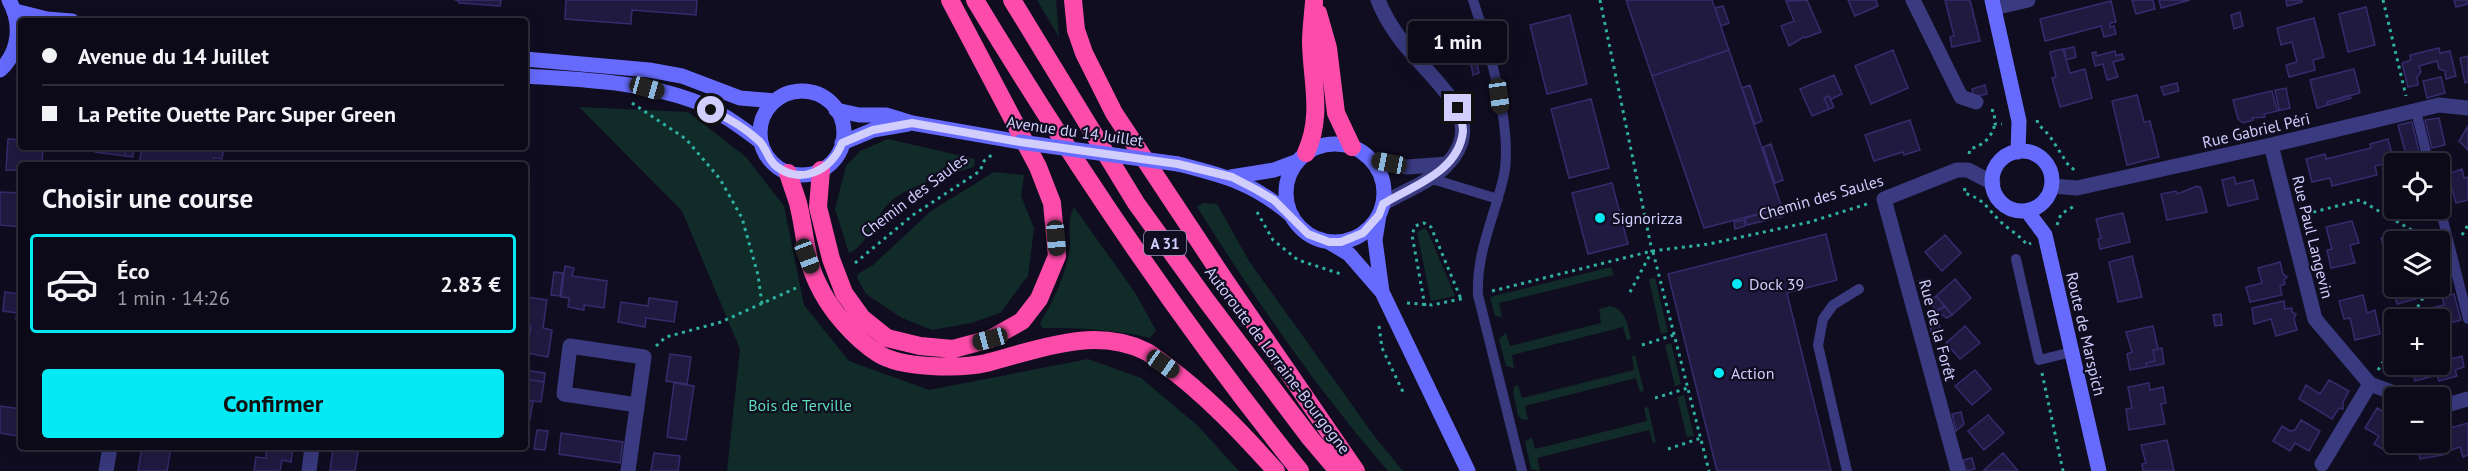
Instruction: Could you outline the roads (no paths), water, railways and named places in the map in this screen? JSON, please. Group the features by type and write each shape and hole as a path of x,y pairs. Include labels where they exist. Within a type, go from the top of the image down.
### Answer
{"highway":[{"path":"821,170 818,207 831,259 844,293 862,318 887,338 920,346 953,349 990,339 1022,321 1039,299 1057,256 1052,203 1038,167 950,0"},
{"name":"A 31","path":"975,0 1032,94 1112,217 1185,321 1300,471"},
{"name":"Autoroute de Lorraine-Bourgogne","path":"1012,0 1136,202 1262,374 1338,471"},
{"path":"1073,0 1076,30 1084,54 1114,113 1226,282 1356,471"},
{"path":"1314,1 1328,48 1336,113 1352,147"},
{"path":"1302,157 1314,134 1317,116 1311,43 1314,1"},
{"path":"788,173 798,203 807,256 818,284 835,311 859,338 880,355 931,368 984,363 1036,347 1088,340 1121,344 1145,351 1181,376 1276,471"}],"main road":[{"path":"1993,4 2019,122 2019,152"},
{"path":"12,5 44,18"},
{"path":"2,69 14,51 18,31 12,5"},
{"path":"528,59 649,70 682,76 740,98 775,101"},
{"path":"2,69 18,61"},
{"path":"528,76 600,81 647,88 694,101 728,118 761,142 771,160 788,173 799,175 821,170 838,154 843,131 836,110 821,96 811,93 790,93 775,101 762,120 761,142"},
{"name":"Avenue du 14 Juillet","path":"836,110 859,115 886,115 912,123 1020,142 1178,164 1232,177 1274,200 1292,216"},
{"name":"Avenue du 14 Juillet","path":"842,143 873,130 912,123"},
{"path":"1382,292 1375,240 1381,210 1382,180 1371,160 1352,147 1328,144 1302,157 1291,171 1286,194 1292,216 1308,234 1329,242 1349,254 1382,292 1468,471"},
{"path":"2019,152 2026,152 2041,158 2050,171 2052,186 2043,203 2026,211 2008,207 1995,193 1993,183 1997,166 2002,159 2019,152"},
{"name":"Avenue du 14 Juillet","path":"1232,177 1274,170 1302,157"},
{"path":"1329,242 1341,242 1363,233 1381,210"},
{"name":"Route de Marspich","path":"2026,211 2045,235 2100,471"}],"street":[{"path":"1378,0 1397,35 1444,88 1458,108 1463,130 1459,146 1447,164 1381,210"},
{"path":"1913,0 1961,96 1976,102"},
{"path":"1993,4 2028,0"},
{"name":"Rue Gabriel Péri","path":"2052,186 2077,188 2439,105 2468,108"},
{"name":"Rue Paul Langevin","path":"2271,145 2314,319 2370,384 2384,389"},
{"path":"1371,160 1407,167 1447,164"},
{"name":"Chemin des Saules","path":"1884,199 1957,170 1968,170 1993,183"},
{"name":"Rue de la Forêt","path":"1884,199 1958,471"},
{"path":"628,471 644,357 570,346 564,394 637,405"},
{"path":"2322,464 2370,384"},
{"path":"2450,404 2468,399"},
{"path":"106,471 110,450"},
{"path":"309,471 312,450"}],"lane":[{"path":"1473,0 1495,74 1505,141 1505,171 1485,236 1477,273 1478,294 1522,471"},
{"path":"2413,111 2426,153"},
{"path":"1429,178 1498,199"},
{"path":"2443,219 2468,319"},
{"path":"2016,259 2038,360 2072,352"},
{"path":"1847,471 1818,345 1823,319 1833,305 1859,289"}],"place":[{"name":"Signorizza","path":"1600,218"},
{"name":"Dock 39","path":"1737,284"},
{"name":"Action","path":"1719,373"}],"park label":[{"name":"Bois de Terville","path":"800,405"}]}
